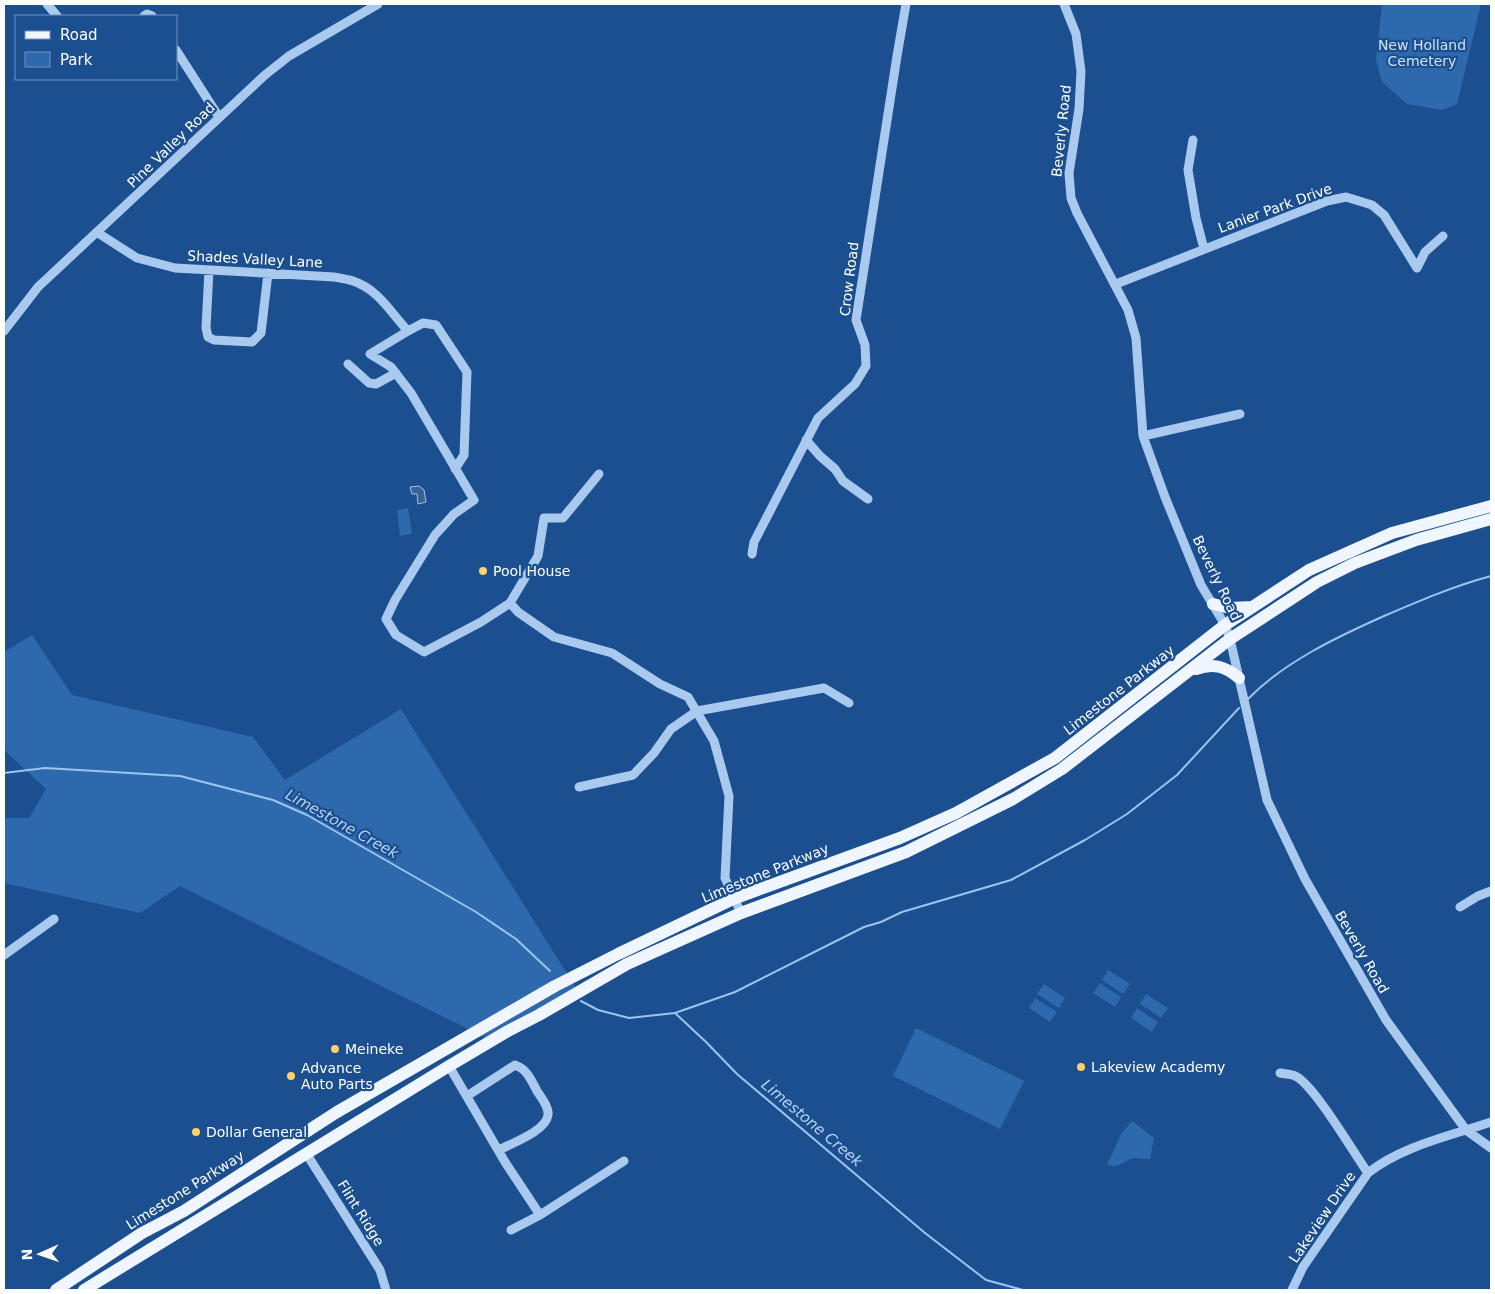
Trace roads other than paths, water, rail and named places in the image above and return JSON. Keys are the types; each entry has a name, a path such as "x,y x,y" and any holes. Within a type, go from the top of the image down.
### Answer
{"main road":[{"name":"Limestone Parkway","path":"56,1290 142,1233 184,1210 337,1112 555,986 733,899 900,838 956,813 1006,787 1055,758 1226,625 1309,570 1392,533 1491,506"},
{"name":"Limestone Parkway","path":"84,1290 449,1066 627,964 741,913 906,852 1013,799 1062,769 1230,639 1317,582 1355,563 1416,540 1491,520"},
{"path":"1213,604 1230,608 1254,606"},
{"path":"1187,673 1212,665 1231,671 1239,678"},
{"path":"440,1051 449,1066"},
{"path":"142,1233 151,1248"}],"street":[{"path":"47,4 56,15"},
{"name":"Pine Valley Road","path":"4,331 38,287 265,75 289,56 378,4"},
{"name":"Crow Road","path":"752,554 754,542 818,418 855,384 866,366 865,344 856,320 906,4"},
{"name":"Beverly Road","path":"1064,4 1076,34 1081,71 1079,109 1069,173 1071,198 1128,310 1136,338 1143,436 1165,497 1201,585 1226,625 1267,800 1305,879 1386,1020 1466,1130 1491,1148"},
{"path":"178,53 219,118"},
{"path":"1193,140 1188,170 1196,218 1204,249"},
{"name":"Lanier Park Drive","path":"1116,284 1327,201 1346,197 1372,205 1384,215 1417,268 1425,252 1443,236"},
{"name":"Shades Valley Lane","path":"98,233 137,258 175,268 334,277 354,281 384,301 408,330"},
{"path":"209,270 206,328 208,337 214,340 252,342 261,333 268,273"},
{"path":"455,469 464,455 467,372 436,325 423,323 408,330 370,354 391,367 412,394 455,469 474,500 454,514 436,535 395,600 386,619 396,635 424,652 481,622 510,603 538,556 544,518 563,518 599,474"},
{"path":"348,364 369,383 376,384 396,373"},
{"path":"1143,436 1240,414"},
{"path":"806,440 835,469 843,481 868,499"},
{"path":"510,603 518,612 554,637 612,653 660,684 688,697 714,740 729,796 725,878 741,913"},
{"path":"579,787 633,775 654,753 671,729 697,711 824,688 848,703"},
{"path":"1460,907 1478,896 1491,891"},
{"path":"4,954 54,919"},
{"path":"449,1066 540,1215"},
{"path":"467,1096 514,1066 525,1070 548,1114 545,1122 538,1130 499,1150"},
{"path":"1280,1073 1296,1076 1306,1083 1368,1173"},
{"name":"Lakeview Drive","path":"1292,1290 1303,1266 1368,1173 1382,1162 1425,1144 1491,1122"},
{"name":"Flint Ridge","path":"306,1153 380,1270 386,1290"},
{"path":"511,1230 540,1215 624,1161"}],"waterway":[{"path":"1248,699 1278,673 1330,642 1423,599 1491,576"},
{"path":"581,1001 598,1010 629,1018 675,1013 735,992 864,927 881,922 902,912 1011,880 1085,840 1127,814 1177,775 1239,708"},
{"name":"Limestone Creek","path":"4,773 45,768 180,776 273,800 307,815 476,912 516,939 550,971"},
{"name":"Limestone Creek","path":"675,1013 737,1074 925,1233 986,1280 1023,1290"}],"place":[{"name":"Pool House","path":"483,571"},
{"name":"Meineke","path":"335,1049"},
{"name":"Lakeview Academy","path":"1081,1067"},
{"name":"Advance Auto Parts","path":"291,1076"},
{"name":"Dollar General","path":"196,1132"}],"park label":[{"name":"New Holland Cemetery","path":"1422,54"}]}
